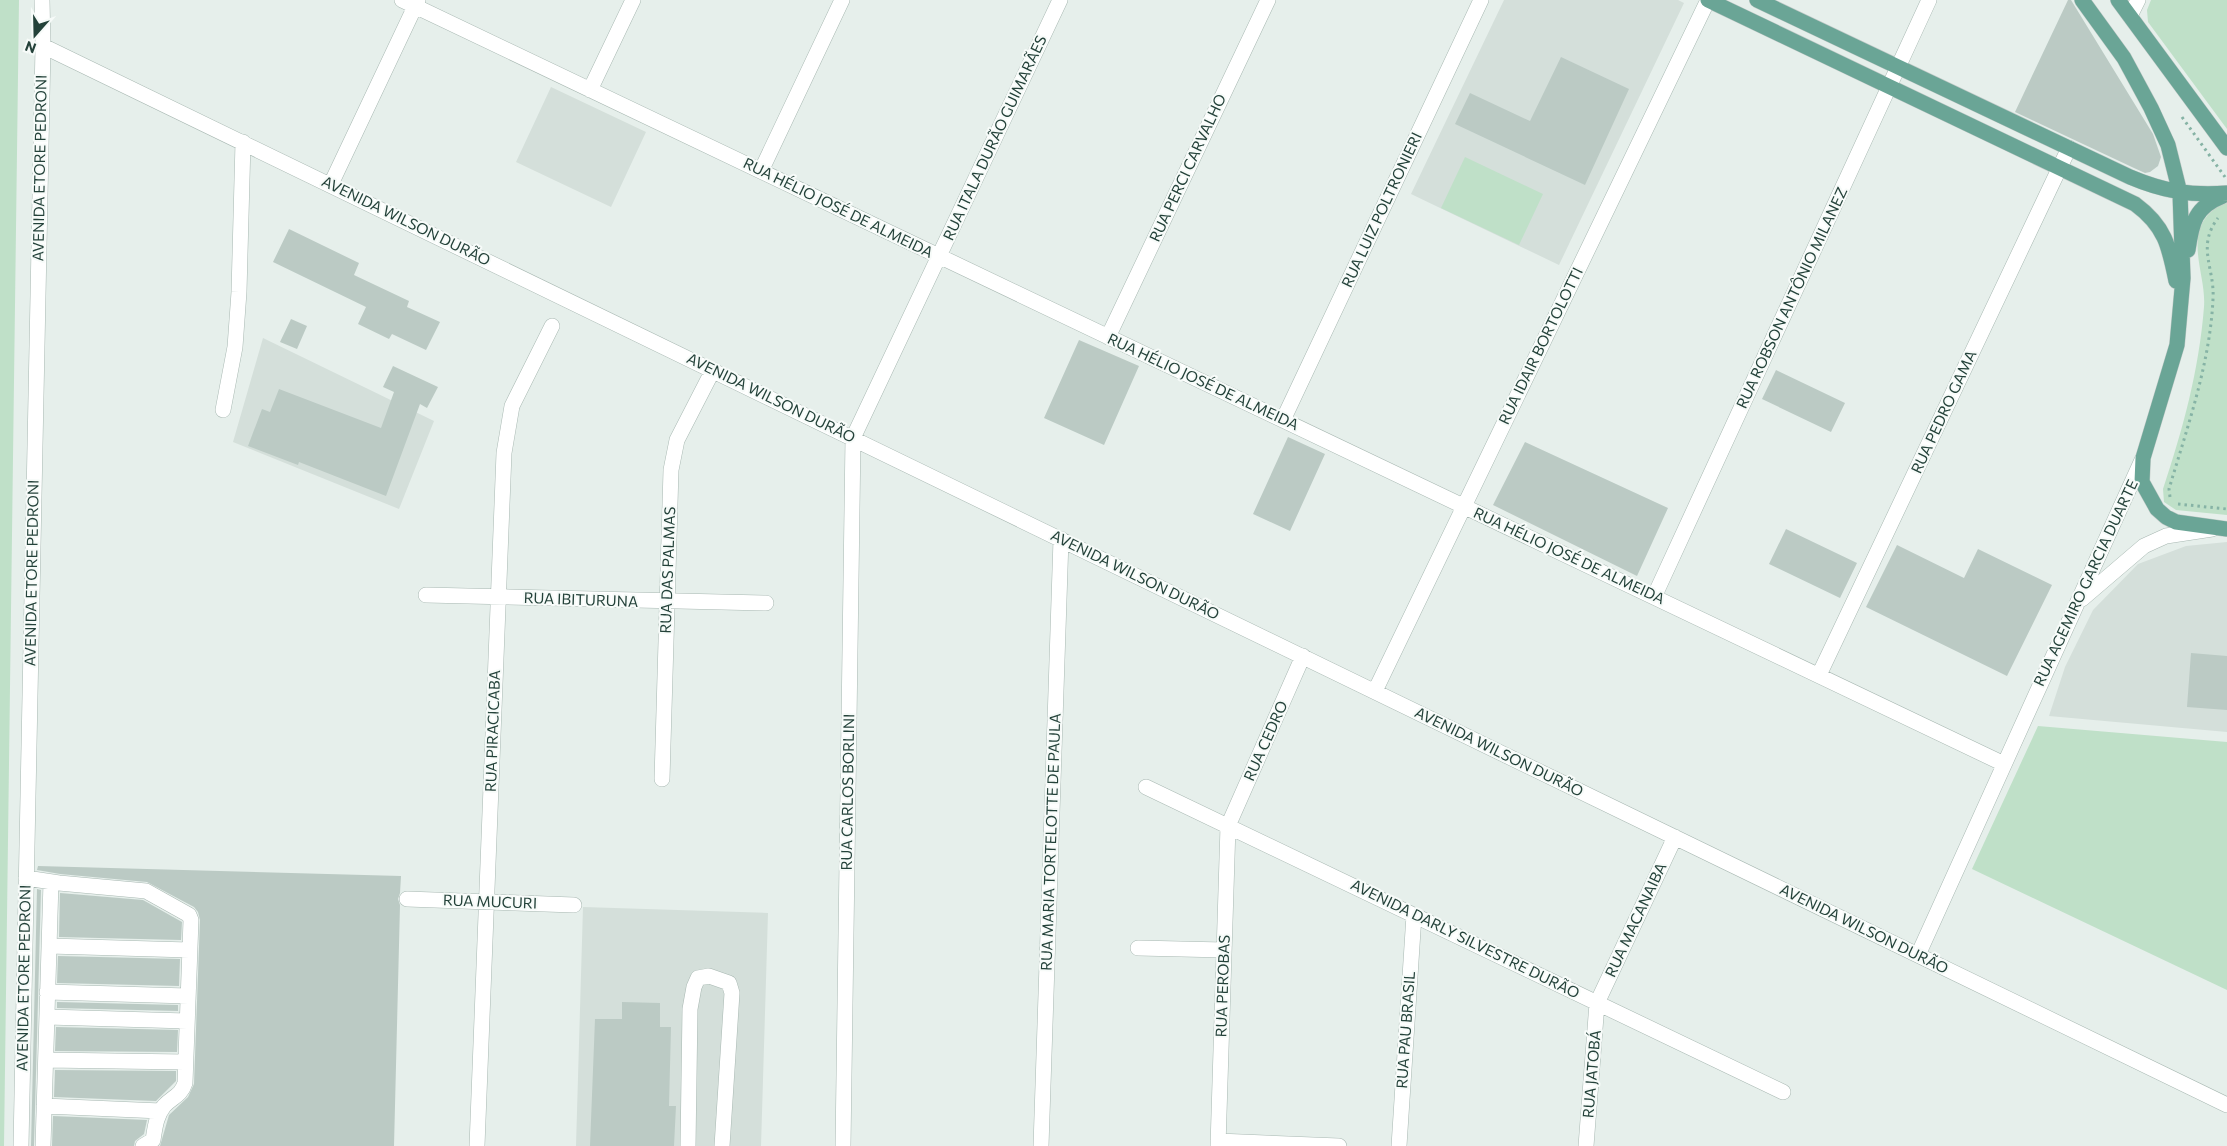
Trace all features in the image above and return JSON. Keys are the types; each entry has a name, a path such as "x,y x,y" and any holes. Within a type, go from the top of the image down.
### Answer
{"main road":[{"path":"1708,0 2135,204 2152,217 2163,233 2181,301"},
{"path":"1757,0 2148,184 2180,193 2202,195 2227,194"},
{"name":"RUA AGEMIRO GARCIA DUARTE","path":"2082,0 2124,58 2151,108 2168,145 2180,193 2183,278 2177,345 2143,458"},
{"path":"2118,0 2227,148"},
{"path":"2183,278 2190,235 2200,208 2227,194"},
{"path":"2143,458 2142,482 2157,509 2176,522 2222,528"}],"street":[{"name":"AVENIDA ETORE PEDRONI","path":"21,1146 43,46 42,0"},
{"path":"590,90 633,0"},
{"path":"761,171 842,0"},
{"name":"RUA ITALA DURÃO GUIMARÃES","path":"854,438 1060,0"},
{"name":"RUA PERCI CARVALHO","path":"1108,337 1268,0"},
{"name":"RUA LUIZ POLTRONIERI","path":"1282,420 1481,0"},
{"name":"RUA IDAIR BORTOLOTTI","path":"1375,691 1708,0"},
{"name":"RUA ROBSON ANTÔNIO MILANEZ","path":"1654,597 1929,0"},
{"path":"2130,16 2138,0"},
{"path":"331,184 412,2"},
{"name":"RUA HÉLIO JOSÉ DE ALMEIDA","path":"412,2 590,90 2004,764"},
{"name":"AVENIDA WILSON DURÃO","path":"43,46 2227,1105"},
{"path":"223,410 235,347 239,292 243,142"},
{"name":"RUA PEDRO GAMA","path":"1819,676 2069,148"},
{"name":"RUA PIRACICABA","path":"477,1146 504,453 512,406 552,326"},
{"name":"RUA DAS PALMAS","path":"662,779 671,470 677,440 712,370"},
{"name":"RUA CARLOS BORLINI","path":"843,1146 854,438"},
{"name":"RUA AGEMIRO GARCIA DUARTE","path":"1918,955 2143,458"},
{"path":"2076,606 2144,546 2166,536 2222,528"},
{"name":"RUA MARIA TORTELOTTE DE PAULA","path":"1041,1146 1061,539"},
{"name":"RUA IBITURUNA","path":"426,596 766,603"},
{"name":"RUA CEDRO","path":"1228,826 1303,656"},
{"name":"AVENIDA DARLY SILVESTRE DURÃO","path":"1146,788 1598,1002 1783,1092"},
{"name":"RUA PEROBAS","path":"1218,1143 1228,826"},
{"name":"RUA MACANAIBA","path":"1598,1002 1675,837"},
{"path":"26,878 146,891 189,915 191,920 186,1062 182,1092 164,1106 157,1117 150,1144"},
{"path":"43,1146 51,882"},
{"name":"RUA MUCURI","path":"407,899 574,905"},
{"name":"RUA PAU BRASIL","path":"1398,1146 1414,915"},
{"path":"49,946 189,950"},
{"path":"1138,948 1224,950"},
{"path":"688,1146 690,1009 694,987 698,978 709,976 729,983 732,993 722,1146"},
{"path":"48,992 188,996"},
{"name":"RUA JATOBÁ","path":"1586,1146 1598,1002"},
{"path":"47,1017 187,1021"},
{"path":"46,1060 186,1062"},
{"path":"44,1106 161,1111"},
{"path":"1218,1143 1339,1146"}],"path":[{"path":"2222,215 2217,218 2208,236 2207,255 2214,297 2208,341 2193,409 2168,489 2170,499 2178,504 2227,509"}],"shaded area":[{"path":"1504,0 1678,0 1684,3 1559,265 1411,194"},
{"path":"551,87 646,132 611,207 516,162"},
{"path":"263,338 434,421 399,509 233,442"},
{"path":"2227,542 2227,732 2049,716 2065,667 2093,610 2138,564 2186,546"},
{"path":"583,907 768,913 761,1146 576,1146"}],"green space":[{"path":"0,0 19,0 4,1146 0,1146"},
{"path":"2151,0 2227,0 2227,129 2148,22 2147,10"},
{"path":"1465,157 1543,194 1519,245 1441,208"},
{"path":"2227,203 2227,515 2176,510 2164,502 2163,489 2189,399 2202,330 2204,297 2198,257 2200,228 2210,212"},
{"path":"2038,726 2227,742 2227,990 1972,869"}],"building":[{"path":"2068,0 2071,0 2153,134 2161,157 2158,166 2150,172 2145,173 2015,112"},
{"path":"1561,57 1629,89 1585,185 1455,124 1470,93 1530,121"},
{"path":"289,229 359,263 354,275 409,301 407,307 440,322 426,350 392,334 389,339 358,324 366,307 273,262"},
{"path":"291,319 307,326 297,349 280,342"},
{"path":"1079,340 1139,366 1104,445 1044,418"},
{"path":"393,366 438,387 427,408 420,404 386,496 299,462 298,465 248,446 262,409 270,412 279,389 381,428 394,392 383,387"},
{"path":"1776,370 1845,403 1831,432 1762,399"},
{"path":"1288,437 1325,454 1290,531 1253,514"},
{"path":"1525,442 1668,508 1637,576 1493,505"},
{"path":"1786,529 1857,563 1840,598 1769,564"},
{"path":"1897,545 1964,578 1978,549 2052,585 2007,676 1866,607"},
{"path":"2191,653 2227,656 2227,710 2187,707"},
{"path":"38,866 401,876 398,899 400,905 394,1146 160,1146 169,1115 188,1097 194,1084 200,920 198,912 194,907 147,882 60,874 37,870"},
{"path":"37,889 41,890 34,1146 31,1146"},
{"path":"60,893 143,900 182,922 181,940 59,937"},
{"path":"58,956 180,959 179,986 57,983"},
{"path":"57,1002 178,1005 178,1011 57,1008"},
{"path":"622,1002 660,1003 660,1027 671,1027 669,1106 676,1106 674,1146 590,1146 595,1019 622,1019"},
{"path":"56,1027 178,1030 177,1052 55,1051"},
{"path":"55,1070 176,1071 176,1081 156,1101 54,1097"},
{"path":"53,1116 147,1120 144,1134 135,1141 134,1146 52,1146"}]}
